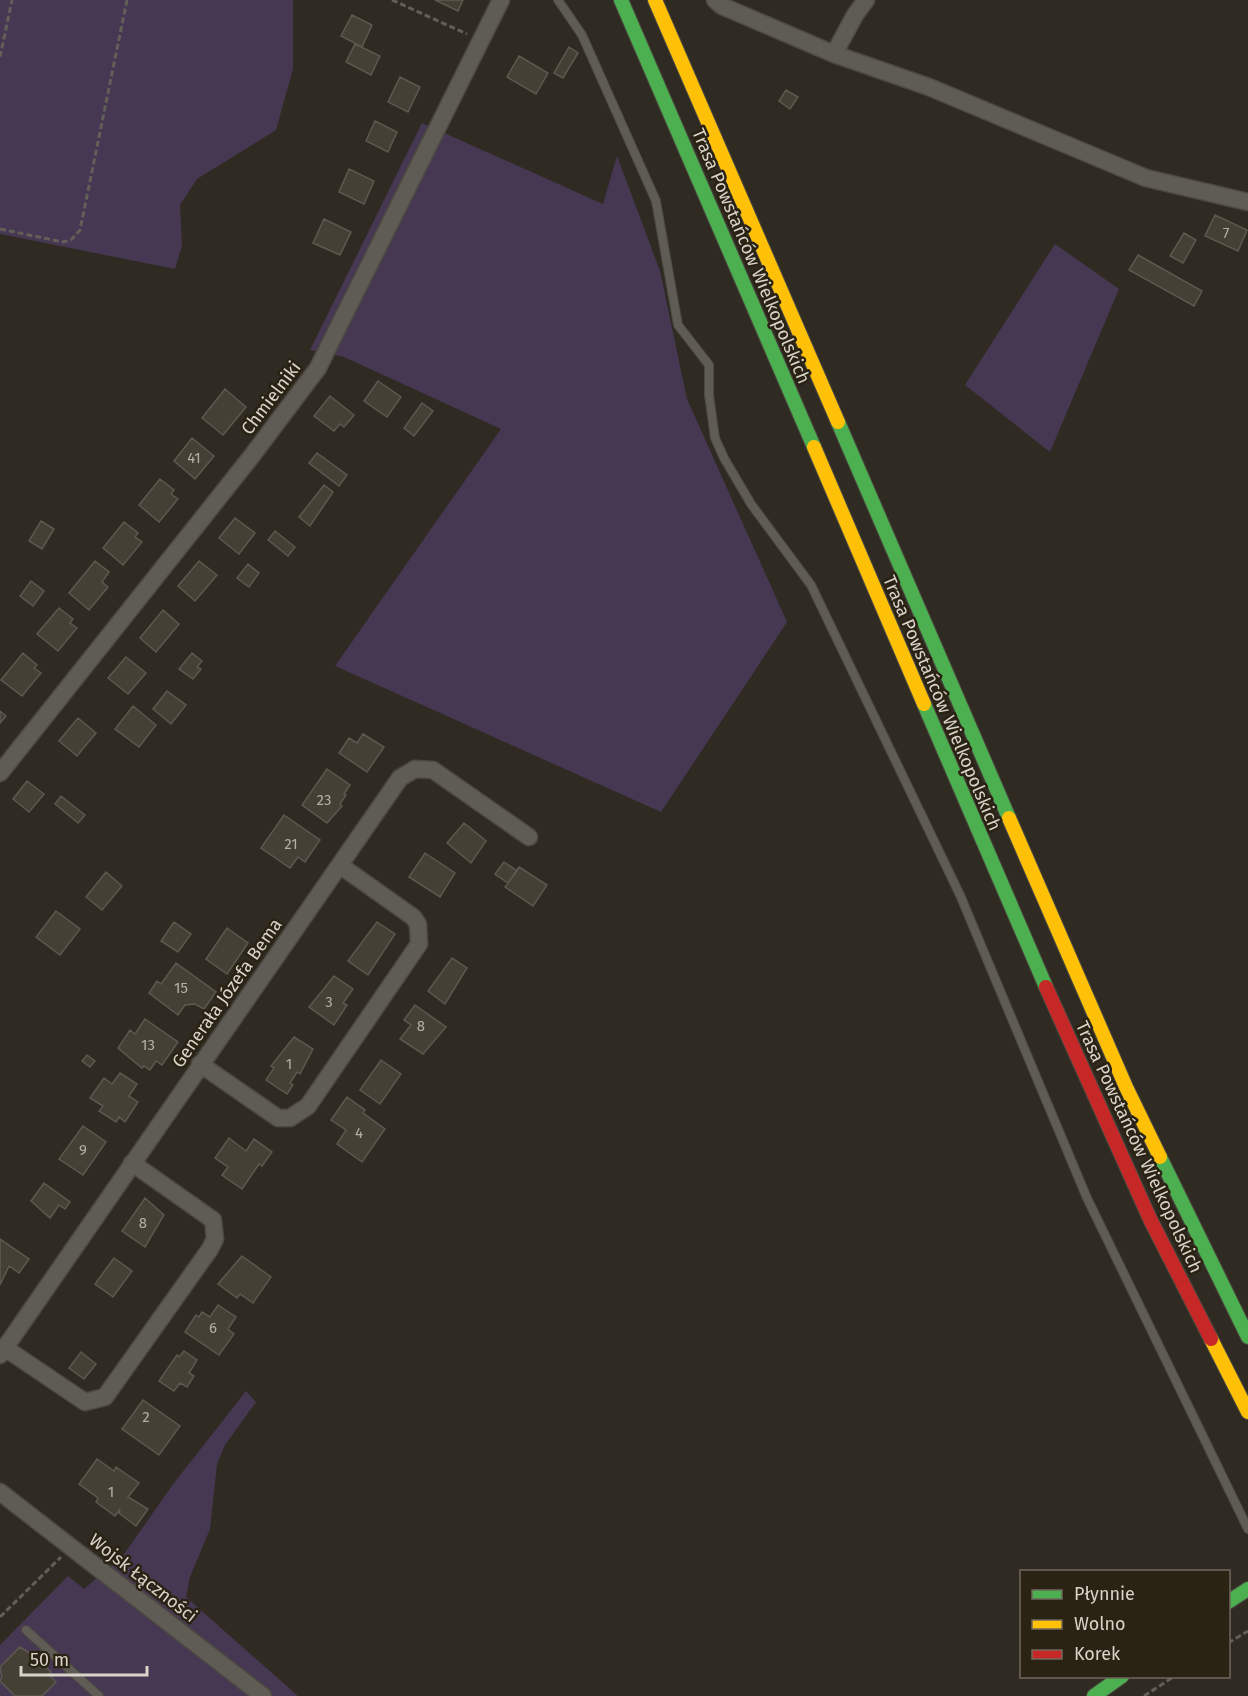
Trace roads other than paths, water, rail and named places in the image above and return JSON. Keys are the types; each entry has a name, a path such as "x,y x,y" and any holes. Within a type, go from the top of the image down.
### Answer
{"main road":[{"name":"Trasa Powstańców Wielkopolskich","path":"621,0 1086,1080 1150,1219 1248,1412"},
{"name":"Trasa Powstańców Wielkopolskich","path":"656,0 1126,1087 1248,1337"},
{"path":"1230,1601 1248,1589"},
{"path":"1094,1696 1121,1678"}],"street":[{"name":"Chmielniki","path":"0,773 257,449 318,368 471,37 501,0"},
{"path":"716,0 722,6 834,54 929,87 1146,178 1176,187 1248,202"},
{"path":"834,54 855,15 866,0"},
{"name":"Generała Józefa Bema","path":"3,1352 200,1064 341,866 400,778 416,769 433,770 529,837"},
{"path":"200,1064 278,1118 290,1118 308,1106 419,944 418,924 413,917 341,866"},
{"path":"3,1352 86,1402 105,1397 210,1249 215,1239 213,1220 132,1163"},
{"name":"Wojsk Łączności","path":"0,1492 263,1696"}],"lane":[{"path":"558,0 582,35 656,201 678,325 709,364 709,395 715,438 724,458 751,504 811,585 960,895 1087,1198 1248,1529"},
{"path":"26,1630 99,1696"}]}
